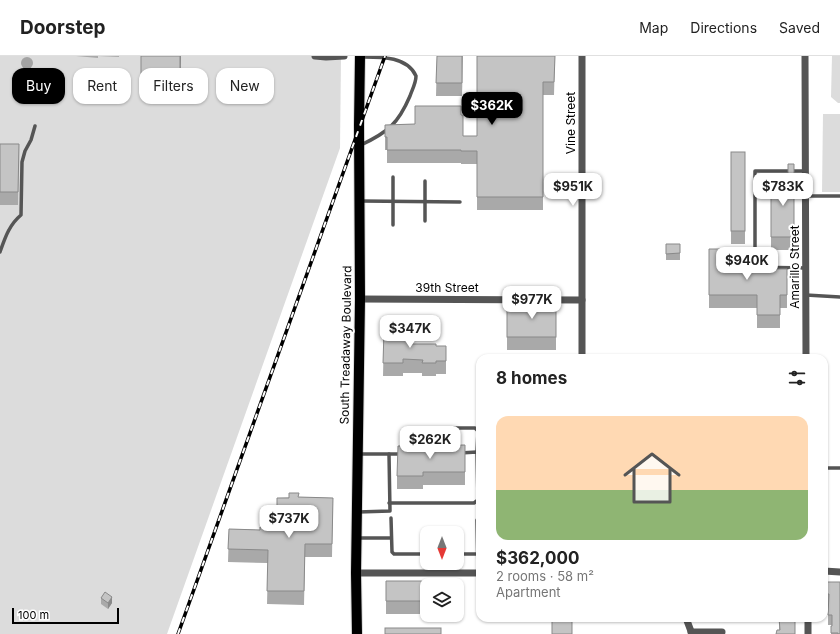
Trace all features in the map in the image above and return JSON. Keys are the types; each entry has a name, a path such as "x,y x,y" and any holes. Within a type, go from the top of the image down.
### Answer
{"main road":[{"name":"South Treadaway Boulevard","path":"357,634 356,573 360,299 360,57"}],"street":[{"path":"315,56 344,56"},
{"name":"Vine Street","path":"582,56 582,354"},
{"name":"Amarillo Street","path":"805,56 806,354"},
{"name":"39th Street","path":"360,299 582,300"},
{"path":"828,572 840,572"},
{"path":"356,573 476,573"},
{"path":"688,622 692,633 722,632"},
{"path":"808,622 808,634"}],"lane":[{"path":"360,57 384,57 398,59 413,70 416,79 404,108 398,118 381,135 360,146"},
{"path":"0,252 9,228 21,215 22,162 35,126"},
{"path":"805,171 755,171 755,267 806,268"},
{"path":"393,177 393,225"},
{"path":"425,181 425,221"},
{"path":"806,196 840,196"},
{"path":"360,201 460,202"},
{"path":"806,295 840,297"},
{"path":"411,454 410,430 414,428 476,429"},
{"path":"455,453 476,452"},
{"path":"358,454 404,454"},
{"path":"357,512 390,511 389,454"},
{"path":"828,468 840,468"},
{"path":"389,504 476,501"},
{"path":"391,518 392,552 394,554 420,554"},
{"path":"357,538 391,538"},
{"path":"464,554 476,554"}],"shaded area":[{"path":"0,56 341,56 340,148 167,634 0,634"},
{"path":"832,56 840,56 840,103 831,97"},
{"path":"29,57 32,58 32,68 22,68 22,58"},
{"path":"823,114 840,114 840,192 822,192"}],"building":[{"path":"141,56 180,56 180,68 141,68"},
{"path":"437,56 462,56 462,83 436,83"},
{"path":"477,56 555,56 554,82 543,82 543,197 477,197 477,151 387,150 385,125 415,124 415,106 461,106 461,115 463,115 463,136 477,136"},
{"path":"0,144 19,144 18,192 0,192"},
{"path":"731,152 745,152 745,231 731,231"},
{"path":"788,164 794,164 794,237 771,237 771,184 788,184"},
{"path":"666,244 680,244 680,253 666,254"},
{"path":"709,249 736,249 736,269 787,269 787,295 780,295 780,315 757,315 757,295 709,295"},
{"path":"507,304 556,304 556,337 507,337"},
{"path":"384,331 410,331 410,344 436,344 436,346 446,346 446,361 422,363 423,360 403,359 403,363 383,363"},
{"path":"465,445 465,472 423,472 423,476 397,476 398,446"},
{"path":"289,493 299,493 298,497 333,498 332,544 305,544 304,591 267,591 268,550 228,549 229,529 260,530 260,527 282,526 282,513 277,513 277,498 289,498"},
{"path":"386,581 420,581 420,601 386,601"},
{"path":"828,582 840,582 840,634 831,633 832,615 828,615"},
{"path":"105,592 112,597 108,603 101,598"},
{"path":"552,622 572,622 572,634 552,634"},
{"path":"779,622 795,622 795,634 776,634 777,630 780,630"},
{"path":"385,628 441,628 441,634 385,634"}],"railway":[{"path":"178,634 385,56"}]}
